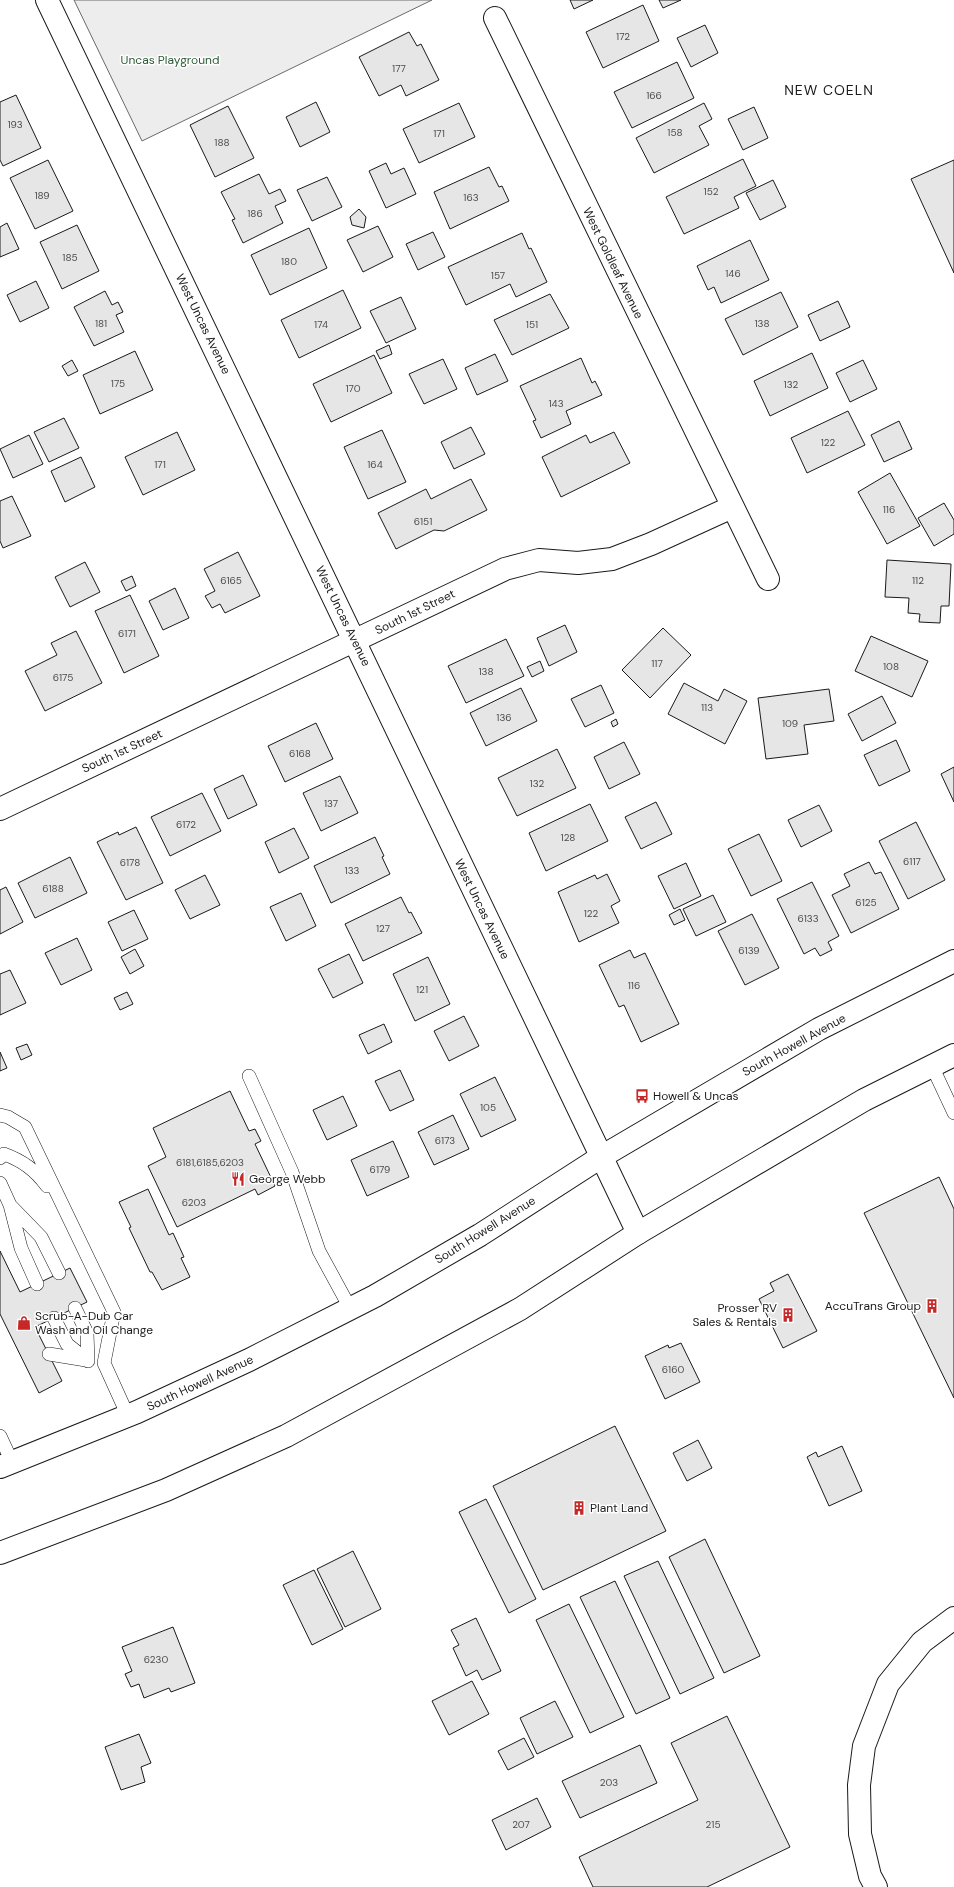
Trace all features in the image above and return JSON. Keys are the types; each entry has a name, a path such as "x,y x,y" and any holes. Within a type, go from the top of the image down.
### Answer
{"street":[{"name":"West Uncas Avenue","path":"47,0 638,1233"},
{"name":"West Goldleaf Avenue","path":"495,18 768,580"},
{"name":"South 1st Street","path":"2,801 355,641 505,569 539,560 578,563 612,559 651,544 732,507"},
{"name":"South Howell Avenue","path":"6,1465 128,1416 249,1360 375,1296 480,1235 601,1157 819,1030 954,961"},
{"path":"0,1553 166,1490 286,1436 520,1310 638,1233 864,1100 954,1055"},
{"path":"876,1887 870,1876 860,1834 859,1784 864,1746 888,1684 922,1642 954,1618"}],"lane":[{"path":"932,1066 954,1113"},
{"path":"249,1076 292,1172 319,1251 350,1308"},
{"path":"0,1115 8,1117 25,1127 114,1312 104,1363 128,1416"},
{"path":"0,1158 4,1154 21,1160 38,1174 63,1207"},
{"path":"0,1183 10,1205 21,1248 37,1284"},
{"path":"10,1205 41,1237 59,1273"},
{"path":"75,1308 87,1333 88,1361"},
{"path":"54,1318 67,1344 88,1361"},
{"path":"49,1354 104,1363"},
{"path":"0,1436 6,1465"}],"shaded area":[{"name":"Uncas Playground","path":"74,0 432,0 142,141"}],"building":[{"path":"570,0 593,0 574,9"},
{"path":"659,0 681,0 663,8"},
{"path":"643,5 659,41 603,68 586,32"},
{"path":"705,25 718,53 691,67 677,38"},
{"path":"409,32 417,46 421,44 439,80 406,96 401,85 379,96 359,57"},
{"path":"677,62 694,98 632,128 614,92"},
{"path":"16,95 41,148 3,166 0,160 0,102"},
{"path":"316,102 330,132 300,147 286,117"},
{"path":"459,103 475,137 419,163 403,129"},
{"path":"704,103 712,119 699,126 709,145 654,173 636,138"},
{"path":"228,106 254,158 215,177 190,125"},
{"path":"754,107 768,138 743,150 728,119"},
{"path":"743,159 756,186 734,197 739,208 684,234 666,197"},
{"path":"48,160 73,211 35,229 10,178"},
{"path":"954,160 954,273 911,179"},
{"path":"386,163 391,174 404,168 416,194 386,208 369,171"},
{"path":"489,167 499,187 502,186 509,201 450,229 434,192"},
{"path":"259,174 269,194 280,189 286,201 275,206 283,223 243,243 232,220 235,219 221,192"},
{"path":"327,177 342,207 312,221 297,190"},
{"path":"773,180 786,207 760,220 746,193"},
{"path":"359,209 366,217 364,228 352,225 350,217"},
{"path":"7,223 19,249 0,257 0,227"},
{"path":"77,225 99,271 62,289 40,242"},
{"path":"378,226 393,257 363,272 347,240"},
{"path":"309,228 327,268 270,295 251,255"},
{"path":"433,232 445,257 418,270 406,244"},
{"path":"522,233 547,282 516,297 510,284 466,305 448,267"},
{"path":"750,240 769,280 721,303 714,287 708,290 697,266"},
{"path":"36,281 49,308 20,322 7,295"},
{"path":"343,290 361,328 299,358 281,320"},
{"path":"105,291 112,305 118,302 123,312 116,315 124,332 94,346 74,307"},
{"path":"781,292 798,327 743,355 725,319"},
{"path":"550,294 569,328 512,355 494,320"},
{"path":"401,297 416,329 386,343 370,311"},
{"path":"838,301 850,327 820,341 808,315"},
{"path":"389,345 392,354 380,359 376,351"},
{"path":"135,351 153,390 100,414 83,375"},
{"path":"812,353 828,388 770,416 754,381"},
{"path":"495,354 508,381 477,395 465,368"},
{"path":"374,355 392,393 331,422 313,384"},
{"path":"581,358 592,383 595,381 602,395 566,411 571,424 541,438 533,421 536,420 520,386"},
{"path":"443,359 457,389 424,404 409,374"},
{"path":"72,360 78,371 68,376 62,366"},
{"path":"863,360 877,389 850,402 836,373"},
{"path":"848,411 865,445 807,473 791,438"},
{"path":"64,418 79,448 49,462 34,432"},
{"path":"899,421 912,449 884,462 871,435"},
{"path":"471,427 485,454 454,469 441,442"},
{"path":"382,430 406,482 368,499 344,447"},
{"path":"177,432 195,470 143,495 125,457"},
{"path":"614,432 630,463 561,497 542,457 586,435 590,443"},
{"path":"29,435 43,464 13,478 0,449"},
{"path":"81,457 95,487 65,502 51,471"},
{"path":"890,473 920,526 887,544 858,492"},
{"path":"471,479 487,510 444,531 434,530 396,549 378,513 426,489 431,499"},
{"path":"12,496 31,536 3,548 0,541 0,501"},
{"path":"944,503 954,520 954,534 934,546 918,518"},
{"path":"238,552 260,596 225,613 220,604 212,608 205,596 215,591 204,569"},
{"path":"887,560 951,564 949,606 941,606 940,623 919,622 920,614 908,613 909,598 885,597"},
{"path":"85,562 100,592 70,607 55,577"},
{"path":"132,576 136,586 126,591 121,581"},
{"path":"175,588 189,618 163,630 149,601"},
{"path":"130,595 159,656 124,673 95,611"},
{"path":"565,625 577,652 549,666 537,638"},
{"path":"663,628 691,655 650,698 622,670"},
{"path":"76,631 102,683 45,711 25,671 57,655 51,643"},
{"path":"871,636 928,661 912,697 855,671"},
{"path":"506,639 524,676 466,703 448,666"},
{"path":"540,661 544,671 532,677 527,667"},
{"path":"684,683 718,701 724,689 747,701 725,744 668,714"},
{"path":"601,685 614,713 585,727 571,699"},
{"path":"521,688 537,721 486,746 470,713"},
{"path":"829,689 834,721 804,725 808,754 766,759 758,698"},
{"path":"882,696 896,723 862,741 848,714"},
{"path":"616,719 618,724 613,727 611,722"},
{"path":"316,723 333,759 285,782 268,746"},
{"path":"896,740 910,771 879,786 864,755"},
{"path":"624,742 640,774 609,789 594,757"},
{"path":"557,749 576,788 517,816 498,778"},
{"path":"954,767 954,802 941,774"},
{"path":"243,775 257,805 228,819 214,789"},
{"path":"340,776 358,813 321,831 303,793"},
{"path":"202,793 221,831 170,856 151,817"},
{"path":"656,802 672,834 641,849 625,817"},
{"path":"590,804 608,841 546,871 529,833"},
{"path":"819,805 832,831 801,847 788,820"},
{"path":"916,822 945,880 908,899 879,841"},
{"path":"136,827 163,883 126,900 97,842 118,832 119,835"},
{"path":"294,828 309,858 279,873 265,842"},
{"path":"759,834 782,881 751,896 728,849"},
{"path":"375,837 384,856 382,857 390,874 331,903 314,866"},
{"path":"70,857 87,893 35,918 18,883"},
{"path":"869,862 875,874 881,872 899,909 851,933 832,895 850,886 844,874"},
{"path":"686,863 701,896 674,909 658,876"},
{"path":"607,874 620,901 611,906 619,923 579,942 558,892 595,875 597,879"},
{"path":"205,875 220,905 190,919 175,890"},
{"path":"812,882 839,936 828,942 832,950 820,956 815,948 804,954 777,899"},
{"path":"6,887 23,922 0,934 0,890"},
{"path":"301,893 316,926 286,941 270,907"},
{"path":"713,895 726,922 696,936 683,909"},
{"path":"401,897 422,933 363,961 345,924"},
{"path":"680,909 685,920 674,925 669,915"},
{"path":"134,910 148,939 122,951 108,922"},
{"path":"752,914 779,968 745,985 718,931"},
{"path":"77,938 92,970 61,985 45,953"},
{"path":"135,949 144,966 130,974 121,957"},
{"path":"630,950 634,958 645,953 679,1024 641,1042 624,1005 619,1007 599,965"},
{"path":"349,954 363,983 333,998 318,969"},
{"path":"428,957 450,1004 415,1021 393,974"},
{"path":"10,970 26,1003 0,1015 0,974"},
{"path":"127,992 133,1004 120,1010 114,998"},
{"path":"464,1016 479,1046 449,1061 434,1031"},
{"path":"384,1024 392,1042 368,1054 359,1035"},
{"path":"27,1044 32,1055 21,1060 16,1048"},
{"path":"0,1052 7,1068 0,1071"},
{"path":"400,1070 414,1100 390,1111 375,1081"},
{"path":"495,1077 516,1120 481,1137 460,1094"},
{"path":"230,1091 249,1131 255,1129 261,1141 255,1144 275,1186 258,1195 255,1189 177,1227 148,1166 166,1157 153,1128"},
{"path":"343,1096 357,1126 327,1140 313,1110"},
{"path":"453,1115 469,1149 434,1165 418,1132"},
{"path":"393,1141 409,1177 367,1196 351,1160"},
{"name":"AccuTrans Group","path":"939,1177 954,1209 954,1398 864,1213"},
{"path":"148,1189 169,1235 173,1233 184,1257 181,1258 190,1277 162,1290 152,1272 150,1272 129,1228 131,1227 119,1202"},
{"name":"Scrub-A-Dub Car Wash and Oil Change","path":"0,1251 20,1292 70,1268 87,1302 35,1327 62,1381 39,1393 0,1314"},
{"name":"Prosser RV Sales & Rentals","path":"788,1274 817,1331 783,1348 759,1299 774,1291 770,1283"},
{"path":"681,1343 700,1382 665,1399 645,1356 668,1345 669,1348"},
{"name":"Plant Land","path":"615,1426 666,1531 543,1590 493,1486"},
{"path":"698,1440 712,1468 687,1481 673,1453"},
{"path":"842,1446 862,1491 829,1506 807,1457 816,1452 818,1457"},
{"path":"486,1499 536,1599 509,1613 459,1512"},
{"path":"705,1539 760,1656 724,1673 669,1557"},
{"path":"353,1551 381,1609 345,1627 317,1569"},
{"path":"658,1561 714,1678 680,1694 624,1576"},
{"path":"314,1570 343,1629 312,1645 283,1585"},
{"path":"615,1581 670,1698 636,1714 580,1597"},
{"path":"569,1604 624,1717 590,1733 536,1620"},
{"path":"476,1618 501,1671 482,1680 477,1670 466,1676 453,1648 459,1645 451,1630"},
{"path":"173,1627 195,1683 171,1692 169,1688 144,1698 139,1684 131,1687 125,1674 132,1671 122,1647"},
{"path":"472,1681 489,1714 449,1735 432,1701"},
{"path":"555,1701 573,1737 537,1754 520,1718"},
{"path":"727,1716 790,1847 707,1887 593,1887 579,1857 698,1800 671,1743"},
{"path":"139,1734 151,1763 141,1767 145,1782 121,1790 105,1747"},
{"path":"524,1738 534,1757 508,1770 498,1751"},
{"path":"640,1745 657,1783 580,1818 562,1781"},
{"path":"537,1798 551,1827 506,1850 492,1820"}],"place":[{"name":"Howell & Uncas","path":"642,1096"},
{"name":"George Webb","path":"238,1179"},
{"name":"AccuTrans Group","path":"932,1306"},
{"name":"Prosser RV Sales & Rentals","path":"788,1315"},
{"name":"Scrub-A-Dub Car Wash and Oil Change","path":"24,1323"},
{"name":"Plant Land","path":"579,1508"}],"district":[{"name":"NEW COELN","path":"829,90"}]}
